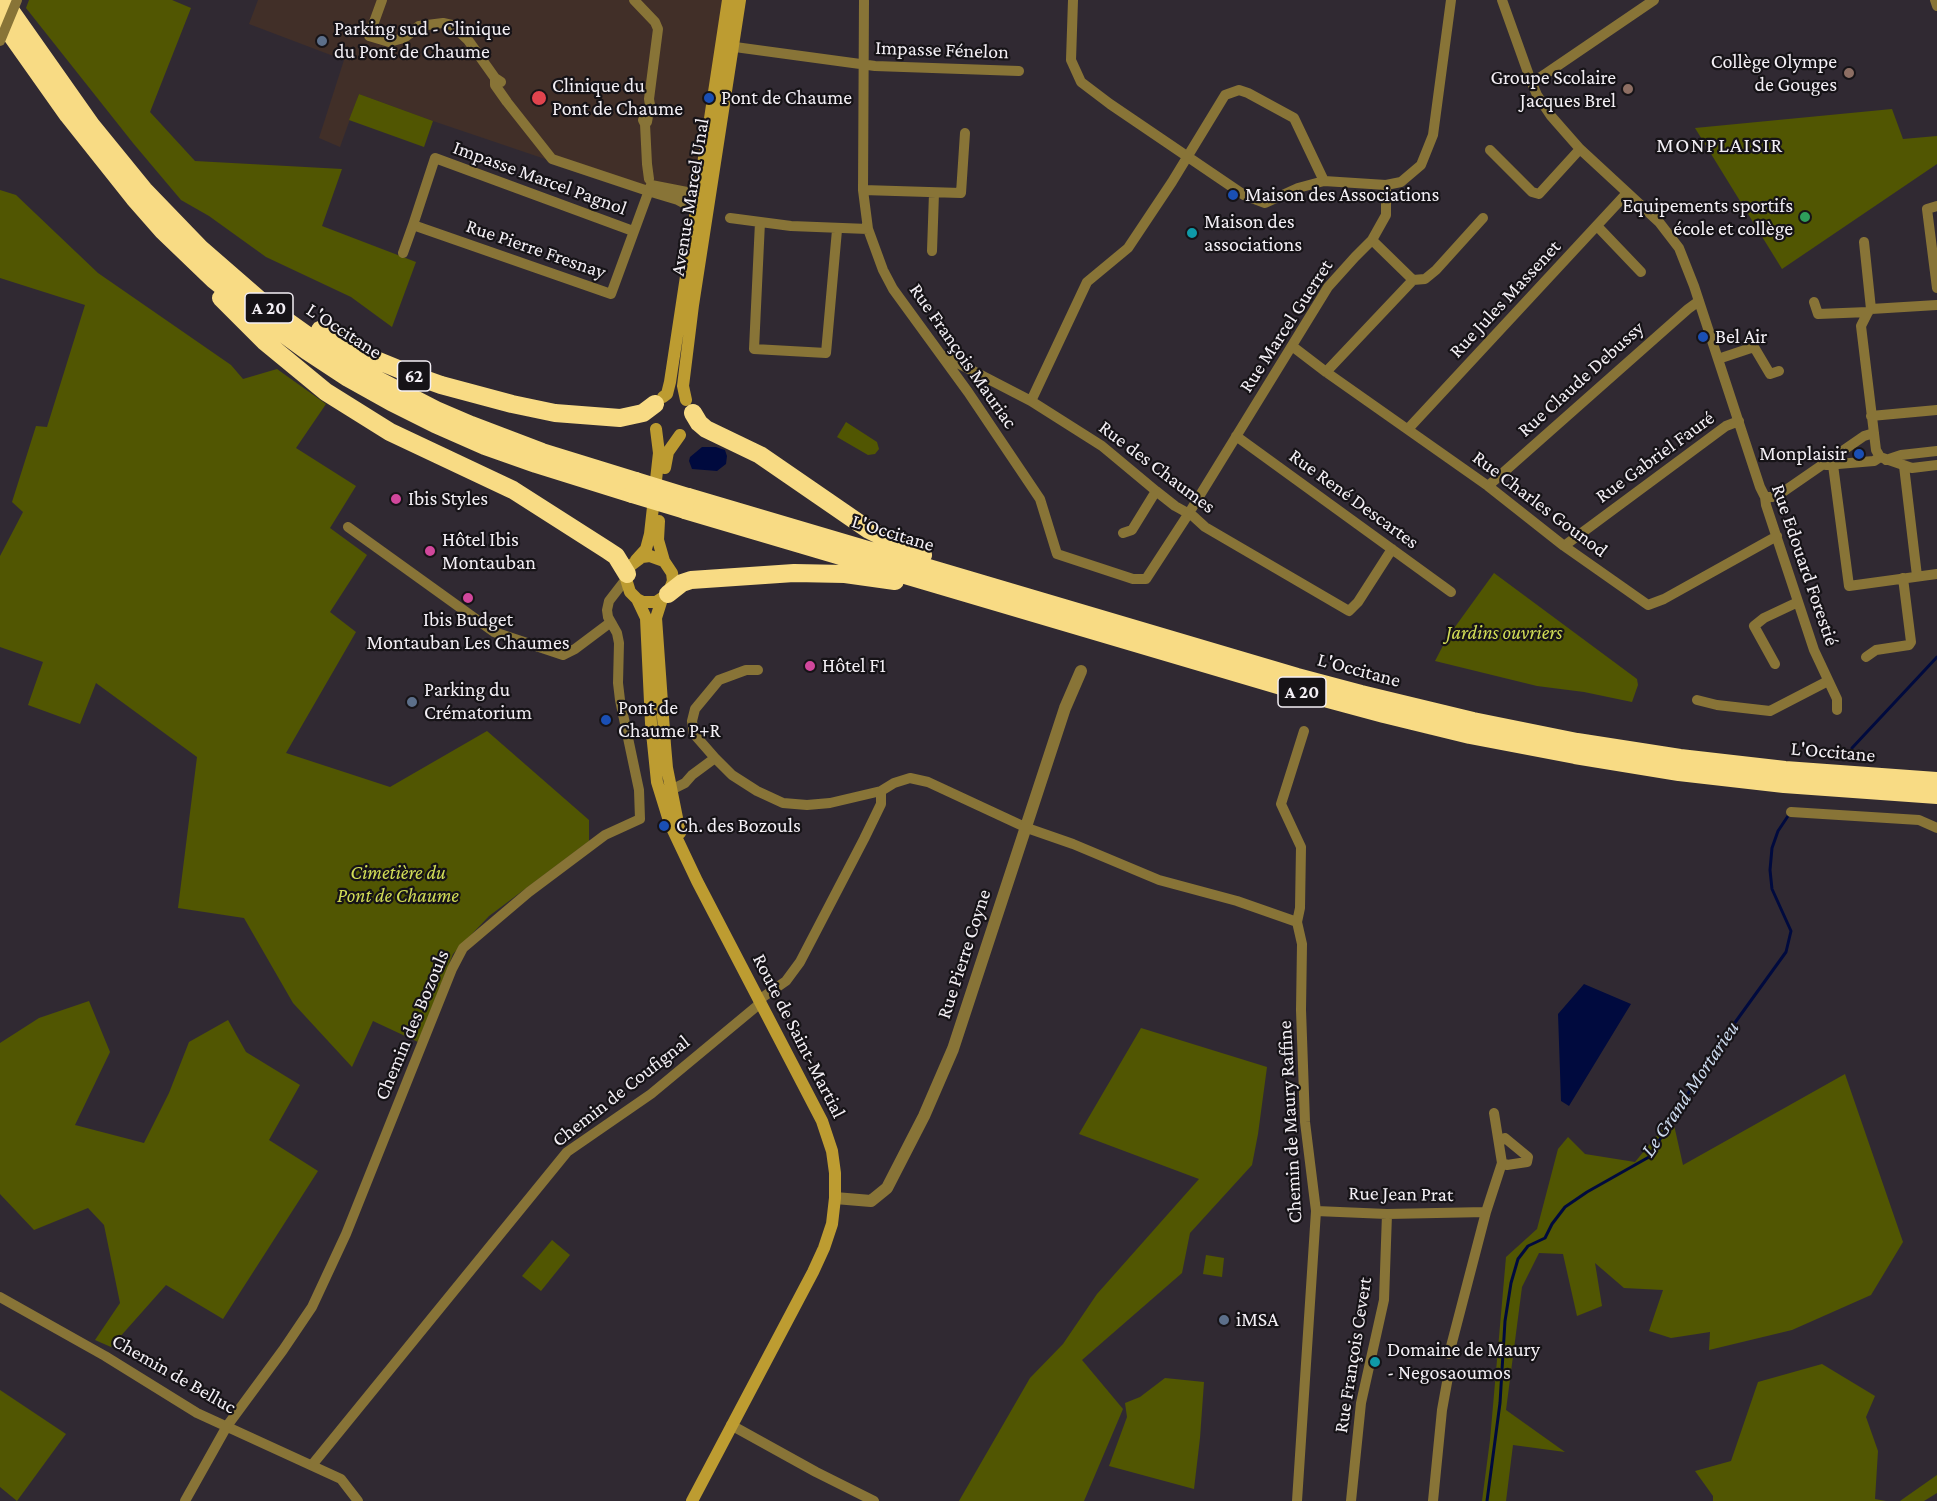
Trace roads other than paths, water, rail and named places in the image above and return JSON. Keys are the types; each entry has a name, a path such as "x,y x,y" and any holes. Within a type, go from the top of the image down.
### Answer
{"highway":[{"name":"L'Occitane","path":"3,0 91,124 144,190 200,249 269,308 325,348 374,378 436,410 634,488"},
{"name":"L'Occitane","path":"0,19 92,147 164,231 214,280 307,351 391,402 485,446 536,464 687,503 986,592 1295,690 1470,735 1679,772 1796,785 1937,795"},
{"path":"164,231 193,271 295,368 326,392 390,432 513,490 616,556 629,571"},
{"name":"62","path":"200,249 245,277 285,308 327,335 369,357 432,382 512,404 576,415 633,417 643,413 659,400"},
{"path":"689,406 699,423 706,429 760,455 869,530 905,548 955,567 986,592"},
{"path":"665,597 682,583 691,580 819,572 891,580 938,592 986,592"},
{"name":"L'Occitane","path":"986,592 1360,694 1577,742 1680,758 1785,770 1937,781"}],"main road":[{"name":"Avenue Marcel Unal","path":"659,400 667,394 670,382 695,215 696,194 729,0"},
{"name":"Avenue Marcel Unal","path":"689,406 683,386 693,304 740,0"},
{"path":"675,395 689,406 690,426 672,444 666,460 658,540 664,561 672,573 672,588 665,597 650,603 636,598 627,586 629,571 646,549 650,534 659,453 652,416 659,400 675,395"},
{"path":"656,429 667,436 680,435"},
{"path":"629,571 650,556 664,561"},
{"name":"Route de Saint-Martial","path":"665,597 656,618 667,768 685,854"},
{"name":"Route de Saint-Martial","path":"636,598 646,618 651,723 657,782 670,824 697,881 822,1121 832,1151 835,1173 832,1224 824,1248 692,1501"},
{"path":"651,723 662,782 671,790"}],"street":[{"path":"0,41 17,0"},
{"path":"382,0 369,36 389,42 404,38 419,26 443,23 452,25 468,40 495,78 495,85 552,159 625,184 646,185 696,194 705,207 693,304"},
{"path":"634,0 655,22 658,29 650,105 645,124 646,185"},
{"path":"729,0 727,44 733,47"},
{"name":"Rue François Mauriac","path":"864,0 863,190 868,229 893,289 942,355 1040,499 1058,554 1133,579 1146,579 1189,513"},
{"path":"1073,0 1071,60 1081,82 1244,195 1265,202 1298,188 1324,181 1386,185 1401,182 1425,160 1433,135 1451,0"},
{"name":"Rue Edouard Forestié","path":"1502,0 1531,81 1551,116 1580,149 1659,222 1679,248 1765,497 1814,650 1837,699 1837,710"},
{"path":"1531,81 1541,77 1654,0"},
{"path":"1935,0 1937,6"},
{"name":"Impasse Fénelon","path":"733,47 864,65 1018,71"},
{"path":"1031,401 1087,282 1128,248 1220,103 1229,93 1239,90 1248,93 1294,118 1324,181"},
{"path":"863,190 962,193 964,133"},
{"path":"1490,150 1532,192 1539,194 1580,149"},
{"name":"Impasse Marcel Pagnol","path":"412,225 435,158 633,231"},
{"path":"646,185 685,202 692,207 695,215"},
{"name":"Rue Pierre Fresnay","path":"412,225 611,294 646,185"},
{"name":"Rue Marcel Guerret","path":"1189,513 1328,287 1372,240 1386,215 1386,185"},
{"path":"932,251 934,193"},
{"name":"Rue Jules Massenet","path":"1408,429 1598,227 1627,193"},
{"path":"1937,206 1928,209 1937,285"},
{"path":"730,218 837,230 868,229"},
{"path":"1326,372 1413,280 1425,279 1436,270 1483,218"},
{"path":"760,222 754,349 826,354 837,230"},
{"path":"403,254 412,225"},
{"path":"1598,227 1641,272"},
{"path":"1372,240 1413,280"},
{"path":"1864,242 1870,311 1861,326 1876,450 1883,458 1912,468 1937,465"},
{"name":"Rue Claude Debussy","path":"1488,486 1695,302 1699,301"},
{"path":"1814,302 1818,314 1937,305"},
{"name":"Rue Charles Gounod","path":"1292,345 1326,372 1488,486 1564,546 1648,605 1664,599 1777,536"},
{"path":"1718,359 1754,347 1770,374 1779,371"},
{"name":"Rue des Chaumes","path":"942,355 1031,401 1102,446 1156,491 1189,513 1205,527 1349,611 1358,602 1392,549"},
{"path":"1871,416 1937,410"},
{"name":"Rue Gabriel Fauré","path":"1564,546 1726,426 1739,421"},
{"path":"1765,497 1780,494 1864,436 1874,434"},
{"name":"Rue René Descartes","path":"1236,436 1451,592"},
{"path":"1817,468 1937,451"},
{"path":"1833,465 1849,586 1937,574"},
{"path":"1904,466 1917,576"},
{"path":"1123,533 1132,530 1156,491"},
{"path":"348,527 494,632 563,655 575,650 606,625 612,624"},
{"path":"608,605 629,571"},
{"path":"1866,657 1876,650 1909,645 1911,642 1903,578"},
{"path":"608,605 616,599 636,598"},
{"path":"1775,664 1754,626 1764,618 1798,602"},
{"name":"Chemin des Bozouls","path":"185,1501 227,1426 312,1307 346,1233 452,969 463,948 529,892 605,835 640,819 639,790 619,693 619,643 617,633 608,617 608,605"},
{"path":"758,670 746,670 720,680 695,709 692,721 694,734 715,758 732,775 757,791 783,803 807,805 830,803 881,791 894,783 910,778 928,782 1027,828 1073,844 1159,880 1297,922"},
{"name":"Rue Pierre Coyne","path":"835,1198 871,1201 887,1188 924,1116 953,1049 1065,708 1081,671"},
{"path":"1697,700 1717,705 1770,711 1828,681"},
{"name":"Chemin de Maury Raffine","path":"1297,1501 1316,1210 1305,1122 1301,1010 1302,944 1297,922 1300,908 1300,847 1281,804 1304,731"},
{"path":"671,790 685,783 715,758"},
{"path":"667,768 676,777 692,775"},
{"name":"Chemin de Coufignal","path":"312,1465 567,1152 651,1094 763,997 786,981 800,962 864,839 880,804 881,791"},
{"path":"1791,812 1919,820 1937,828"},
{"path":"1449,1354 1486,1212 1502,1163 1494,1113"},
{"path":"1499,1142 1505,1138 1528,1157 1527,1162 1507,1165 1502,1163"},
{"name":"Rue Jean Prat","path":"1316,1210 1387,1214 1486,1212"},
{"name":"Rue François Cevert","path":"1351,1501 1361,1403 1384,1300 1387,1214"},
{"name":"Chemin de Belluc","path":"0,1297 105,1356 197,1413 341,1479 358,1501"},
{"path":"1433,1501 1442,1410 1448,1377"},
{"path":"731,1425 874,1501"}],"waterway":[{"name":"Le Grand Mortarieu","path":"1852,748 1937,657"},
{"name":"Le Grand Mortarieu","path":"1487,1501 1500,1403 1505,1321 1511,1283 1518,1259 1528,1246 1545,1238 1565,1207 1649,1157 1713,1053 1786,952 1791,931 1772,889 1770,870 1772,848 1778,831 1788,816"}],"place":[{"name":"Parking sud - Clinique du Pont de Chaume","path":"322,41"},
{"name":"Collège Olympe de Gouges","path":"1849,73"},
{"name":"Groupe Scolaire Jacques Brel","path":"1628,89"},
{"name":"Clinique du Pont de Chaume","path":"539,98"},
{"name":"Pont de Chaume","path":"709,98"},
{"name":"Maison des Associations","path":"1233,195"},
{"name":"Equipements sportifs école et collège","path":"1805,217"},
{"name":"Maison des associations","path":"1192,233"},
{"name":"Bel Air","path":"1703,337"},
{"name":"Monplaisir","path":"1859,454"},
{"name":"Ibis Styles","path":"396,499"},
{"name":"Hôtel Ibis Montauban","path":"430,551"},
{"name":"Ibis Budget Montauban Les Chaumes","path":"468,598"},
{"name":"Hôtel F1","path":"810,666"},
{"name":"Parking du Crématorium","path":"412,702"},
{"name":"Pont de Chaume P+R","path":"606,720"},
{"name":"Ch. des Bozouls","path":"664,826"},
{"name":"iMSA","path":"1224,1320"},
{"name":"Domaine de Maury - Negosaoumos","path":"1375,1362"}],"district":[{"name":"MONPLAISIR","path":"1720,146"}],"park label":[{"name":"Jardins ouvriers","path":"1504,633"},
{"name":"Cimetière du Pont de Chaume","path":"398,884"}]}
